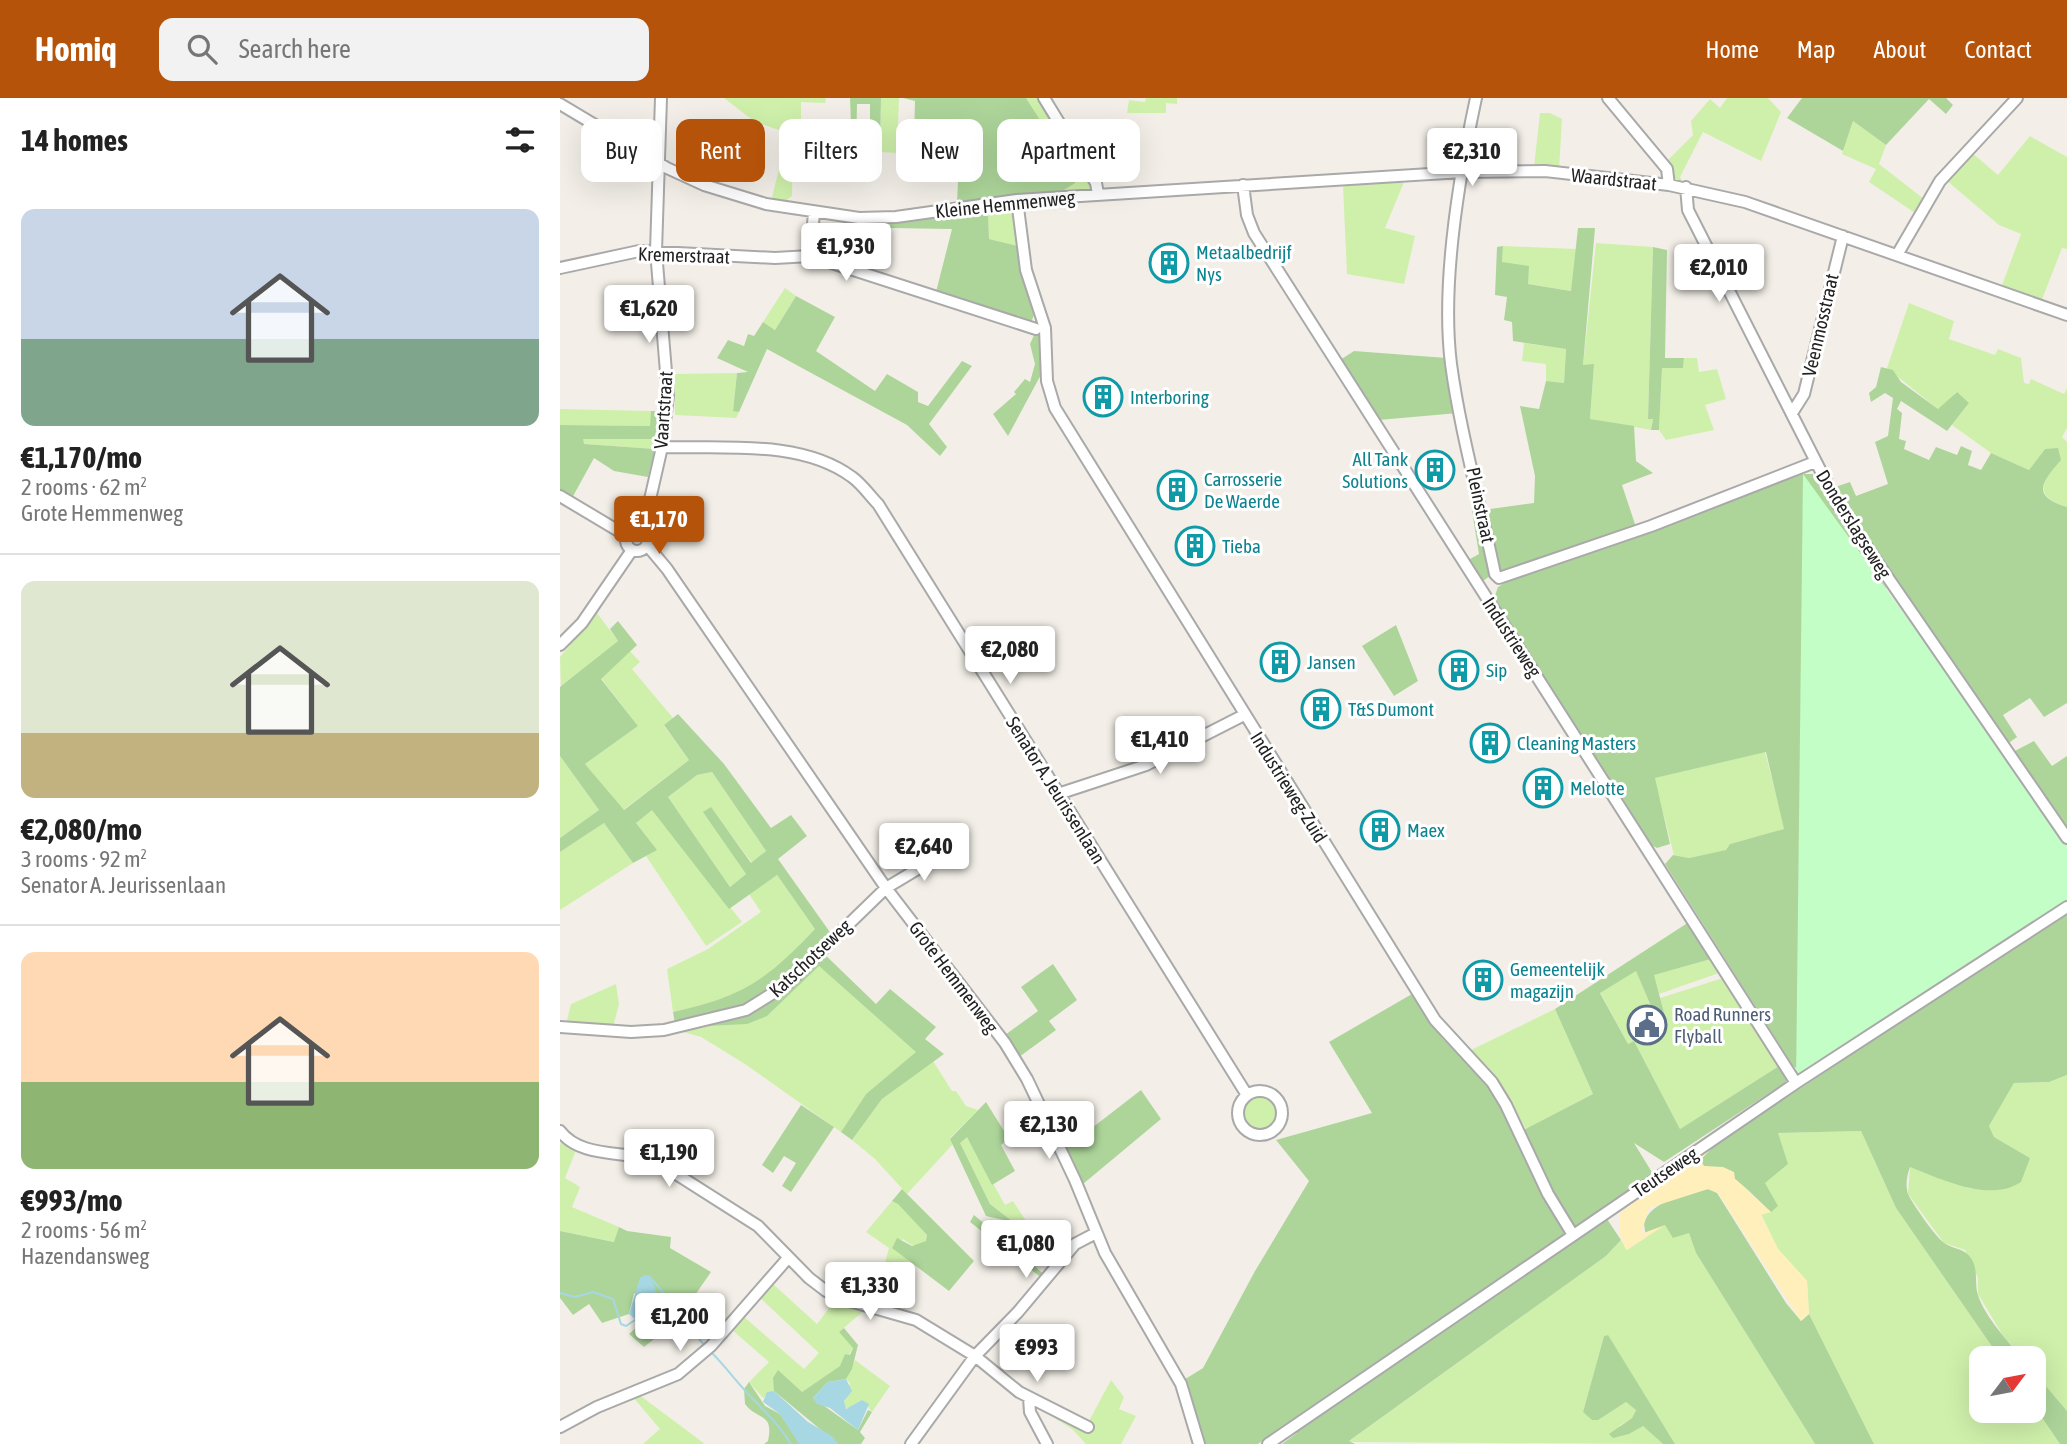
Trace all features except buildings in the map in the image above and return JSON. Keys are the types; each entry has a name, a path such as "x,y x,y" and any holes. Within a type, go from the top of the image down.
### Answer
{"street":[{"name":"Vaartstraat","path":"660,98 660,119"},
{"path":"1044,98 1096,183 1098,194"},
{"name":"Pleinstraat","path":"1476,98 1462,172 1451,265 1451,364 1495,574 1499,578 1651,526 1815,462"},
{"path":"1608,98 1667,169 1669,185"},
{"path":"1897,255 1940,181 2017,98"},
{"name":"Kleine Hemmenweg","path":"560,104 585,119"},
{"name":"Kleine Hemmenweg","path":"662,164 704,185 745,199 814,213 878,218 1017,200 1098,194"},
{"name":"Waardstraat","path":"1098,194 1462,172 1545,171 1686,187 1745,202 2067,315"},
{"name":"Vaartstraat","path":"643,530 662,447 668,396 667,358 656,251 658,182"},
{"name":"Industrieweg","path":"1243,186 1247,215 1254,233 1796,1083"},
{"name":"Donderslagseweg","path":"1686,187 1688,210 1815,462 1864,545 2067,838"},
{"name":"Industrieweg-Zuid","path":"1017,200 1026,270 1045,328 1047,381 1055,408 1435,1020 1492,1082 1506,1105 1548,1194 1573,1235"},
{"path":"810,256 814,213"},
{"name":"Veenmosstraat","path":"1792,413 1804,394 1843,236"},
{"name":"Kremerstraat","path":"560,268 639,251 762,258 810,256 1036,329"},
{"name":"Senator A. Jeurissenlaan","path":"662,447 787,452 822,461 852,477 878,504 1247,1095"},
{"path":"560,496 627,536"},
{"path":"632,550 626,542 627,536 633,529 643,530"},
{"name":"Grote Hemmenweg","path":"643,530 648,539 647,545 667,569 886,887 1005,1043 1027,1079 1075,1180 1096,1233 1181,1384 1199,1444"},
{"path":"632,550 642,550 647,545"},
{"path":"560,645 582,623 632,550"},
{"path":"1058,794 1146,765 1244,715"},
{"name":"Katschotseweg","path":"560,1027 631,1032 664,1030 746,1010 786,985 886,887 946,852"},
{"name":"Teutseweg","path":"1268,1444 1796,1083 2067,907"},
{"path":"1262,1091 1269,1093 1280,1103 1281,1118 1272,1130 1258,1134 1251,1132 1240,1122 1239,1107 1247,1095 1262,1091"},
{"path":"560,1130 577,1146 643,1156 659,1163 758,1226 788,1258 826,1291 846,1300 916,1320 975,1356 1029,1398 1088,1427"},
{"path":"911,1444 975,1356 1018,1312 1075,1244 1096,1233"},
{"path":"560,1427 597,1407 678,1374 711,1346 788,1258"},
{"path":"1029,1398 1030,1412 1047,1444"}],"green space":[{"path":"724,98 826,98 825,103 801,102 801,119 779,119 779,130 765,125 765,119 751,119"},
{"path":"850,98 881,98 881,119 870,119 870,104 857,104 857,119 851,119"},
{"path":"881,98 899,98 896,153 882,152"},
{"path":"903,98 1026,98 1039,119 997,119 997,182 1075,183 1061,192 957,202 958,182 983,182 983,119 915,119 915,101"},
{"path":"1026,98 1039,98 1052,119 1039,119"},
{"path":"1146,98 1177,98 1177,104 1166,103 1166,113 1127,113 1129,100 1145,102"},
{"path":"1727,98 1768,98 1781,112 1761,161 1703,132 1680,177 1683,183 1677,181 1665,163 1693,135 1691,121 1710,99 1720,108"},
{"path":"1802,98 1946,98 1953,105 1946,114 1929,99 1886,145 1853,121 1843,151 1787,118"},
{"path":"1540,113 1550,113 1562,119 1559,170 1534,167"},
{"path":"1853,121 1886,145 1879,164 1924,199 1915,213 1869,182 1876,169 1842,154"},
{"path":"2030,136 2067,157 2067,249 2062,248 2041,302 2001,288 2021,234 1999,225 1946,180 1971,152 1998,175"},
{"path":"779,169 779,182 792,182 792,196 783,203 771,201"},
{"path":"1404,182 1385,228 1415,236 1404,284 1347,274 1343,186"},
{"path":"1074,183 1092,184 1090,190 1061,192"},
{"path":"1011,210 1018,246 989,239 988,212"},
{"path":"988,212 989,239 1018,246 1035,312 1031,323 936,292 952,229 890,228 890,223"},
{"path":"1578,228 1595,228 1583,365 1594,364 1590,419 1634,426 1636,461 1653,473 1622,485 1636,527 1501,574 1498,572 1483,510 1534,503 1535,476 1520,406 1539,409 1546,381 1564,383 1566,349 1513,341 1512,322 1504,320 1507,297 1495,295 1497,247 1503,246 1502,262 1529,266 1528,284 1571,291"},
{"path":"1596,243 1653,247 1648,418 1653,419 1651,430 1590,419 1594,365 1583,366"},
{"path":"1503,246 1576,249 1572,291 1528,284 1502,262"},
{"path":"1653,247 1667,250 1665,358 1684,358 1683,368 1662,368 1659,430 1651,430 1653,419 1648,419"},
{"path":"785,288 796,296 775,330 763,322"},
{"path":"796,296 835,317 816,351 875,391 887,374 918,392 918,402 928,406 962,361 972,366 929,424 947,447 940,456 907,425 767,349 739,412 733,411 737,373 748,372 717,358 728,340 744,346 748,334 754,336 763,322 775,330"},
{"path":"1909,303 1954,321 1949,339 1995,355 1998,349 2021,358 2024,383 2029,384 2031,379 2064,394 2067,388 2067,428 2062,437 2067,442 2067,507 2049,499 2044,491 2050,473 2045,449 2029,470 1991,453 1952,425 1969,403 1956,392 1939,410 1887,368"},
{"path":"1035,333 1040,336 1044,369 1008,436 993,414 1016,394 1014,392 1025,379 1030,382 1035,364 1030,344"},
{"path":"1524,343 1566,349 1564,383 1546,381 1546,364 1522,361"},
{"path":"1354,351 1447,358 1458,413 1379,420 1340,360"},
{"path":"1684,358 1697,358 1699,372 1717,369 1726,399 1705,405 1714,430 1666,440 1659,430 1662,368 1683,368"},
{"path":"1881,367 1893,370 1901,382 1938,409 1957,392 1969,403 1947,431 1901,401 1897,409 1902,413 1899,439 1906,441 1904,449 1929,460 1936,447 1957,455 1961,446 1972,451 1968,465 1981,470 1991,453 2029,470 2045,449 2058,448 2061,460 2048,476 2043,488 2048,498 2067,507 2067,703 2044,717 2030,698 2003,715 2017,737 2006,745 1832,488 1850,482 1856,496 1888,484 1875,442 1888,436 1893,398 1885,393 1871,402 1869,393 1876,387"},
{"path":"737,373 733,410 739,412 736,418 675,415 674,374"},
{"path":"560,409 651,411 651,426 560,425"},
{"path":"651,411 659,411 655,439 583,439 584,444 655,449 648,477 614,471 594,458 572,498 560,491 560,425 650,426"},
{"path":"583,438 655,439 655,449 583,444"},
{"path":"1803,474 1813,474 1834,512 1886,588 1848,617 1799,1070 1793,1066 1665,864 1673,855 1689,858 1726,850 1730,844 1784,829 1766,752 1655,778 1670,844 1657,848 1651,845 1494,598 1498,587 1509,580"},
{"path":"1803,474 2067,839 2067,903 1796,1083"},
{"path":"1473,485 1491,572 1483,581 1468,560 1479,554 1468,486"},
{"path":"597,613 618,641 561,689 560,657"},
{"path":"618,621 637,645 601,679 638,726 585,764 624,810 689,760 664,725 678,714 724,764 771,828 791,815 807,836 778,859 832,935 817,947 876,1004 890,989 936,1027 925,1039 944,1054 882,1099 852,1140 841,1132 866,1094 916,1052 819,966 767,1016 747,1024 708,1026 708,1018 675,1024 673,1012 718,1000 752,984 782,961 815,929 777,875 729,909 652,810 636,823 657,850 633,863 604,823 560,852 560,838 599,810 560,756 560,687 618,641 610,629","holes":["712,772 766,851 751,863 711,807 703,812 746,874 730,887 668,797 697,775"]},
{"path":"1396,625 1418,681 1394,696 1362,646"},
{"path":"630,651 640,662 632,669 673,718 664,726 689,760 623,810 585,764 638,726 601,678"},
{"path":"2034,741 2052,766 2067,756 2067,835 2011,753"},
{"path":"1765,752 1785,829 1730,844 1727,850 1689,858 1674,855 1654,778"},
{"path":"560,756 599,810 560,838"},
{"path":"712,772 766,851 752,863 711,808 704,812 746,874 730,887 668,797 697,775"},
{"path":"652,809 742,922 706,946 646,856 656,850 636,823"},
{"path":"604,823 633,863 560,910 560,852"},
{"path":"777,875 816,930 783,962 752,984 718,1000 673,1012 667,969 708,949 761,912 749,894"},
{"path":"2067,912 2067,1075 2049,1082 2014,1083 1989,1126 1994,1137 2030,1158 2021,1182 2009,1188 1980,1190 1951,1183 1910,1167 1907,1177 1908,1194 1929,1227 1943,1242 1965,1252 1971,1258 1981,1303 2012,1346 1992,1346 1896,1208 1861,1131 1778,1133 1788,1164 1765,1183 1778,1206 1771,1212 1732,1177 1704,1166 1700,1160 1716,1144"},
{"path":"1689,922 1711,959 1654,975 1667,1024 1660,1027 1636,971 1600,993 1628,1044 1634,1041 1680,1129 1779,1066 1789,1080 1664,1162 1634,1143 1653,1174 1258,1444 1205,1444 1182,1381 1203,1368 1255,1271 1309,1181 1276,1140 1372,1113 1329,1042 1412,994 1443,1039 1485,1082 1504,1109 1514,1135 1593,1094 1555,1009"},
{"path":"1711,959 1719,973 1659,994 1653,975"},
{"path":"1053,964 1077,1000 1049,1021 1056,1030 1019,1057 1005,1035 1038,1011 1021,987"},
{"path":"819,965 917,1052 866,1094 841,1132 745,1064 701,1037 680,1031 767,1016"},
{"path":"1636,970 1660,1027 1667,1024 1660,998 1723,978 1779,1066 1680,1129 1634,1041 1628,1044 1600,992"},
{"path":"616,984 619,1004 613,1027 566,1024 571,1004"},
{"path":"1555,1009 1593,1094 1526,1129 1500,1084 1471,1050"},
{"path":"933,1061 952,1091 956,1091 966,1106 978,1110 950,1138 953,1144 907,1194 875,1159 852,1140 882,1099"},
{"path":"2067,1075 2067,1411 2046,1386 2046,1346 2012,1346 1978,1294 1978,1278 1965,1250 1944,1243 1908,1194 1910,1167 1947,1179 2030,1158 1994,1137 1989,1126 2014,1083 2049,1082"},
{"path":"1141,1090 1161,1119 1083,1184 1066,1148"},
{"path":"1259,1096 1271,1101 1276,1113 1271,1125 1259,1130 1247,1125 1242,1113 1247,1101"},
{"path":"986,1102 1009,1139 1001,1145 1015,1171 992,1185 967,1137 960,1143 990,1204 1021,1228 1018,1231 1004,1220 986,1216 950,1139"},
{"path":"801,1105 834,1127 791,1192 782,1186 796,1163 784,1156 773,1173 762,1165"},
{"path":"1861,1131 1896,1208 1992,1346 1969,1346 1969,1423 2046,1423 2060,1444 1874,1444 1809,1314 1807,1281 1778,1249 1761,1214 1771,1212 1765,1183 1777,1133"},
{"path":"967,1136 1005,1205 1013,1201 1026,1221 1021,1228 990,1204 959,1142"},
{"path":"563,1140 576,1150 565,1178 580,1187 572,1207 619,1227 615,1242 560,1231 560,1144"},
{"path":"902,1189 974,1261 949,1291 892,1248 897,1238 912,1246 926,1241 927,1235 892,1201"},
{"path":"1708,1189 1717,1193 1786,1303 1801,1321 1809,1314 1874,1444 1815,1444 1696,1253 1689,1233 1673,1238 1665,1225 1646,1237 1644,1224 1654,1209 1680,1196"},
{"path":"892,1201 898,1203 927,1235 926,1242 917,1246 903,1239 892,1247 910,1261 897,1309 874,1302 889,1248 866,1232"},
{"path":"974,1215 1046,1276 1043,1279 970,1222"},
{"path":"1607,1219 1621,1240 1606,1256 1349,1441 1355,1444 1282,1444 1297,1433 1284,1437"},
{"path":"1665,1225 1689,1233 1696,1253 1815,1444 1675,1444 1607,1335 1604,1336 1583,1412 1607,1414 1626,1402 1636,1409 1632,1418 1619,1426 1629,1434 1643,1425 1663,1444 1348,1442 1606,1256 1621,1240 1627,1250"},
{"path":"619,1227 627,1231 671,1237 670,1248 711,1272 677,1321 644,1347 629,1334 661,1306 634,1293 629,1314 602,1323 589,1304 573,1315 560,1298 560,1231 614,1242"},
{"path":"773,1284 817,1324 836,1299 866,1309 839,1332 853,1347 849,1355 845,1354 841,1366 802,1392 774,1381 774,1391 763,1398 749,1382 769,1362 731,1329 743,1316 804,1369 819,1353 760,1298"},
{"path":"844,1328 858,1345 852,1369 846,1379 828,1382 813,1398 858,1430 868,1410 872,1412 860,1432 865,1438 861,1444 838,1444 774,1391 773,1378 778,1370 802,1392 840,1366 845,1354 850,1355 853,1348 839,1332"},
{"path":"1608,1335 1675,1444 1663,1444 1643,1426 1629,1434 1613,1438 1609,1434 1632,1418 1636,1410 1626,1402 1598,1420 1592,1420 1583,1412 1604,1336"},
{"path":"855,1360 890,1386 872,1412 862,1400 849,1409 843,1406 850,1383 846,1379"},
{"path":"1111,1380 1124,1397 1119,1409 1136,1416 1121,1444 1086,1444 1072,1429 1051,1416 1052,1413 1068,1420 1073,1413 1089,1421"},
{"path":"749,1382 765,1406 780,1414 801,1444 764,1444 768,1441 769,1425 745,1404 744,1389"},
{"path":"2046,1386 2067,1411 2067,1444 2060,1444 2046,1423"},
{"path":"638,1394 705,1444 643,1444 660,1429 632,1396"}],"sand":[{"path":"1716,1144 1700,1160 1704,1166 1723,1167 1734,1172 1735,1179 1771,1212 1761,1215 1778,1249 1807,1281 1809,1314 1801,1321 1718,1193 1708,1189 1649,1208 1641,1234 1665,1225 1626,1250 1619,1232 1619,1214 1679,1167"}],"water":[{"path":"651,1276 661,1306 641,1324 629,1314 640,1278"},
{"path":"846,1379 852,1391 844,1401 846,1409 862,1400 869,1404 858,1430 830,1408 817,1404 813,1398 828,1382"},
{"path":"774,1391 808,1422 832,1436 838,1444 799,1444 780,1414 763,1402 767,1392"}],"waterway":[{"path":"653,1280 704,1345"},
{"path":"560,1293 575,1297 593,1292 613,1299 621,1324 626,1326 635,1320"},
{"path":"712,1353 775,1422 791,1444"}],"place":[{"name":"Metaalbedrijf Nys","path":"1169,263"},
{"name":"Interboring","path":"1103,397"},
{"name":"All Tank Solutions","path":"1435,470"},
{"name":"Carrosserie De Waerde","path":"1177,490"},
{"name":"Tieba","path":"1195,546"},
{"name":"Jansen","path":"1280,662"},
{"name":"Sip","path":"1459,670"},
{"name":"T&S Dumont","path":"1321,709"},
{"name":"Cleaning Masters","path":"1490,743"},
{"name":"Melotte","path":"1543,788"},
{"name":"Maex","path":"1380,830"},
{"name":"Gemeentelijk magazijn","path":"1483,980"},
{"name":"Road Runners Flyball","path":"1647,1025"}]}
